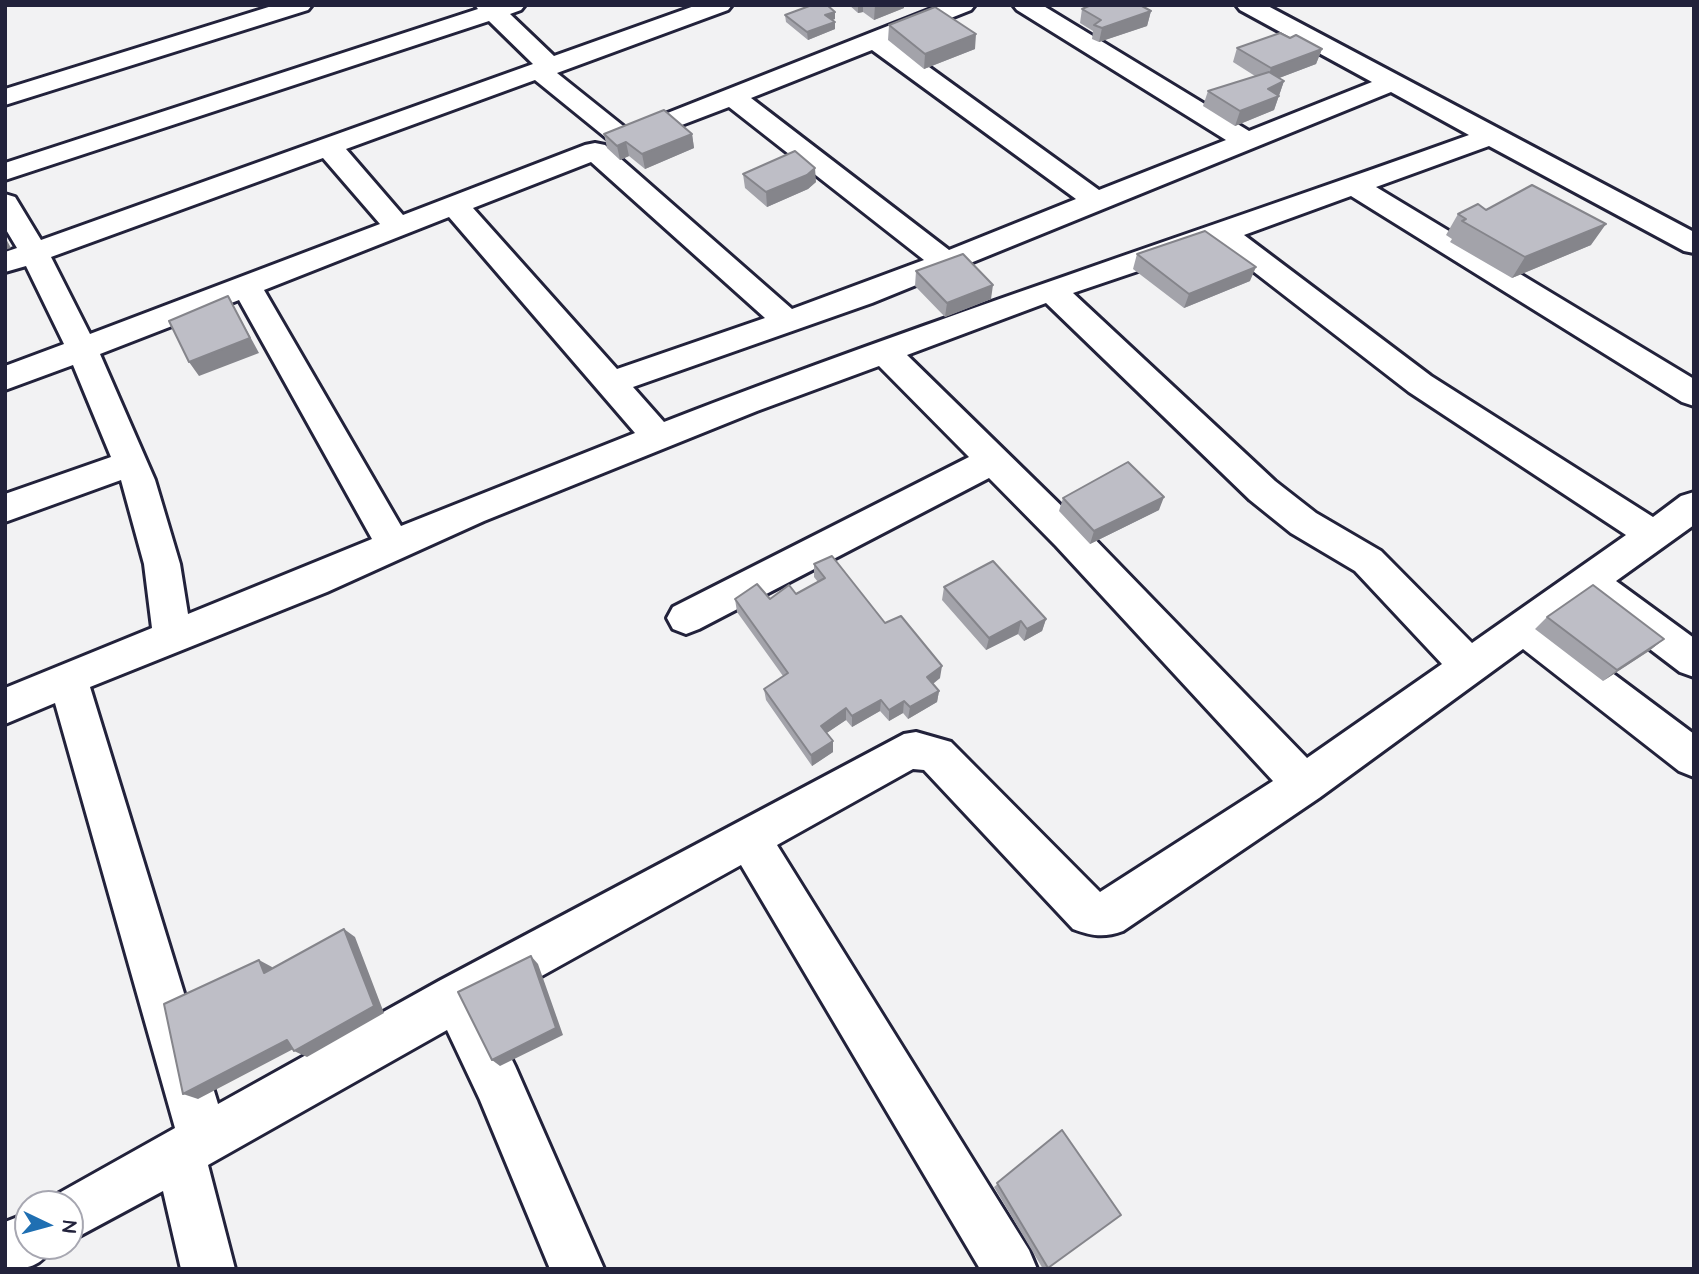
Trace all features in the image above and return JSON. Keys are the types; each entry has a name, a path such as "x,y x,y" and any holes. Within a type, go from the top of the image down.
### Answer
{"street":[{"path":"5,97 300,5"},
{"path":"20,258 720,5"},
{"path":"5,379 596,151 963,5"},
{"path":"1026,5 1247,141"},
{"path":"1248,5 1394,82 1489,137 1694,244"},
{"path":"5,172 498,7 544,68 624,139"},
{"path":"875,40 1096,201"},
{"path":"611,383 946,262 1394,82"},
{"path":"732,96 946,262"},
{"path":"5,707 68,678 314,581 471,512 883,351 1128,262 1222,233 1489,137"},
{"path":"328,146 398,226"},
{"path":"596,151 787,321"},
{"path":"1353,185 1694,394"},
{"path":"5,203 20,258 82,349 131,463 162,564 173,637"},
{"path":"454,205 659,438"},
{"path":"1222,233 1420,384 1653,535"},
{"path":"247,286 394,546"},
{"path":"1052,291 1294,517 1368,561 1469,666"},
{"path":"883,351 1177,648 1304,784"},
{"path":"686,618 993,460"},
{"path":"5,508 131,463"},
{"path":"84,1207 456,998 904,753 916,750 936,755 1089,913 1107,915 1304,784 1694,506"},
{"path":"1589,582 1694,660"},
{"path":"1522,627 1694,758"},
{"path":"68,678 192,1147 208,1269"},
{"path":"749,838 1010,1269"},
{"path":"456,998 498,1083 577,1269"}],"building":[{"path":"812,5 827,5 835,12 825,15 835,22 807,32 785,15"},
{"path":"1091,5 1140,5 1151,11 1102,28 1094,25 1101,20 1082,9"},
{"path":"935,7 976,34 925,54 889,25"},
{"path":"1280,33 1290,38 1296,35 1322,49 1271,68 1237,48"},
{"path":"1269,72 1284,81 1268,89 1279,96 1240,111 1208,91"},
{"path":"664,110 692,134 642,154 626,142 617,146 604,134"},
{"path":"795,151 815,168 807,175 766,192 743,174"},
{"path":"1532,185 1606,224 1525,257 1462,221 1466,219 1458,214 1478,204 1486,210"},
{"path":"1205,231 1256,267 1189,294 1137,254"},
{"path":"963,254 993,285 947,303 916,271"},
{"path":"228,296 250,338 189,362 169,321"},
{"path":"1128,462 1164,497 1094,531 1063,498"},
{"path":"832,556 885,623 901,616 942,666 927,677 939,691 910,707 904,701 889,710 881,700 852,716 846,708 821,726 833,741 811,755 764,689 788,673 735,599 757,584 770,599 789,585 796,594 825,578 814,564"},
{"path":"993,561 1046,619 1027,629 1021,621 989,638 944,587"},
{"path":"1593,585 1664,639 1617,670 1547,617"},
{"path":"344,929 374,1006 294,1051 287,1040 183,1094 164,1004 259,960 264,973"},
{"path":"531,956 556,1028 492,1060 458,992"},
{"path":"1062,1130 1121,1215 1048,1268 997,1183"}]}
